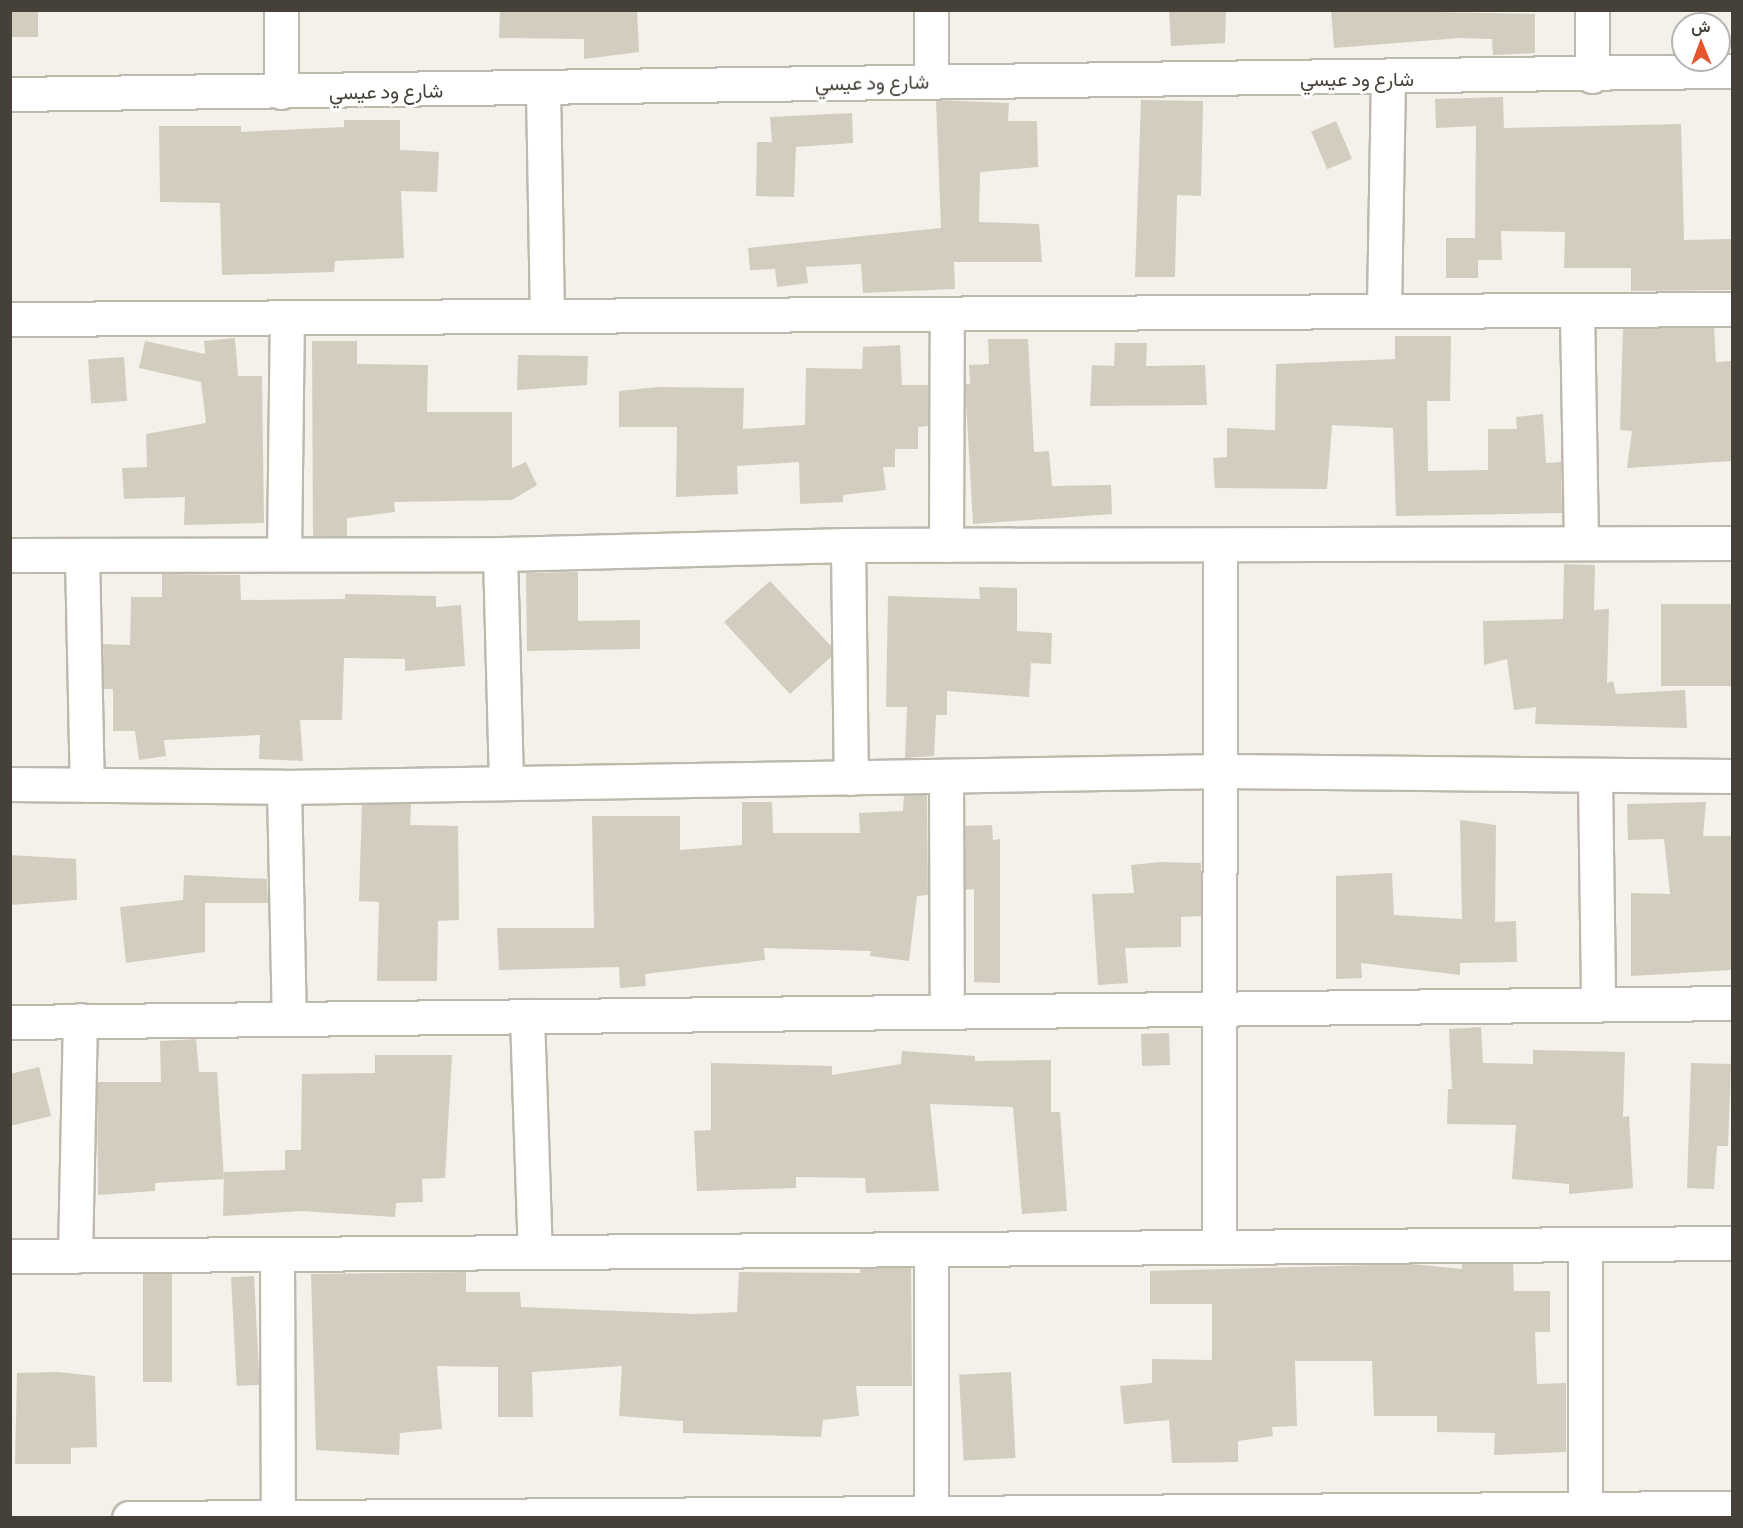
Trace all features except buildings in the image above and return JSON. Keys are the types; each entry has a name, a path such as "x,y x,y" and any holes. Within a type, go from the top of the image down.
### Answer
{"street":[{"path":"281,10 281,92"},
{"path":"931,10 931,81"},
{"path":"1592,10 1592,76"},
{"name":"شارع ود عيسي","path":"10,94 543,89 931,81 1592,76 1732,70"},
{"path":"1384,307 1388,78"},
{"path":"543,89 547,316"},
{"path":"10,319 947,314 1384,307 1577,312 1732,309"},
{"path":"1577,312 1581,541"},
{"path":"946,545 947,314"},
{"path":"284,554 287,319"},
{"path":"10,555 500,554 848,545 1220,546 1581,541 1732,543"},
{"path":"848,545 851,778"},
{"path":"1219,1244 1224,771 1220,546"},
{"path":"500,554 506,783"},
{"path":"82,555 87,785"},
{"path":"10,784 284,788 946,778 1224,771 1595,777 1732,776"},
{"path":"1595,777 1598,1003"},
{"path":"946,778 947,1012"},
{"path":"284,788 289,1017"},
{"path":"10,1022 289,1017 1732,1003"},
{"path":"527,1016 535,1252"},
{"path":"75,1256 80,1020"},
{"path":"10,1257 931,1249 1219,1244 1732,1244"},
{"path":"1584,1509 1585,1245"},
{"path":"931,1249 931,1516"},
{"path":"277,1254 278,1515"},
{"path":"129,1518 278,1515 791,1517 1468,1515 1584,1509 1732,1508"}]}
